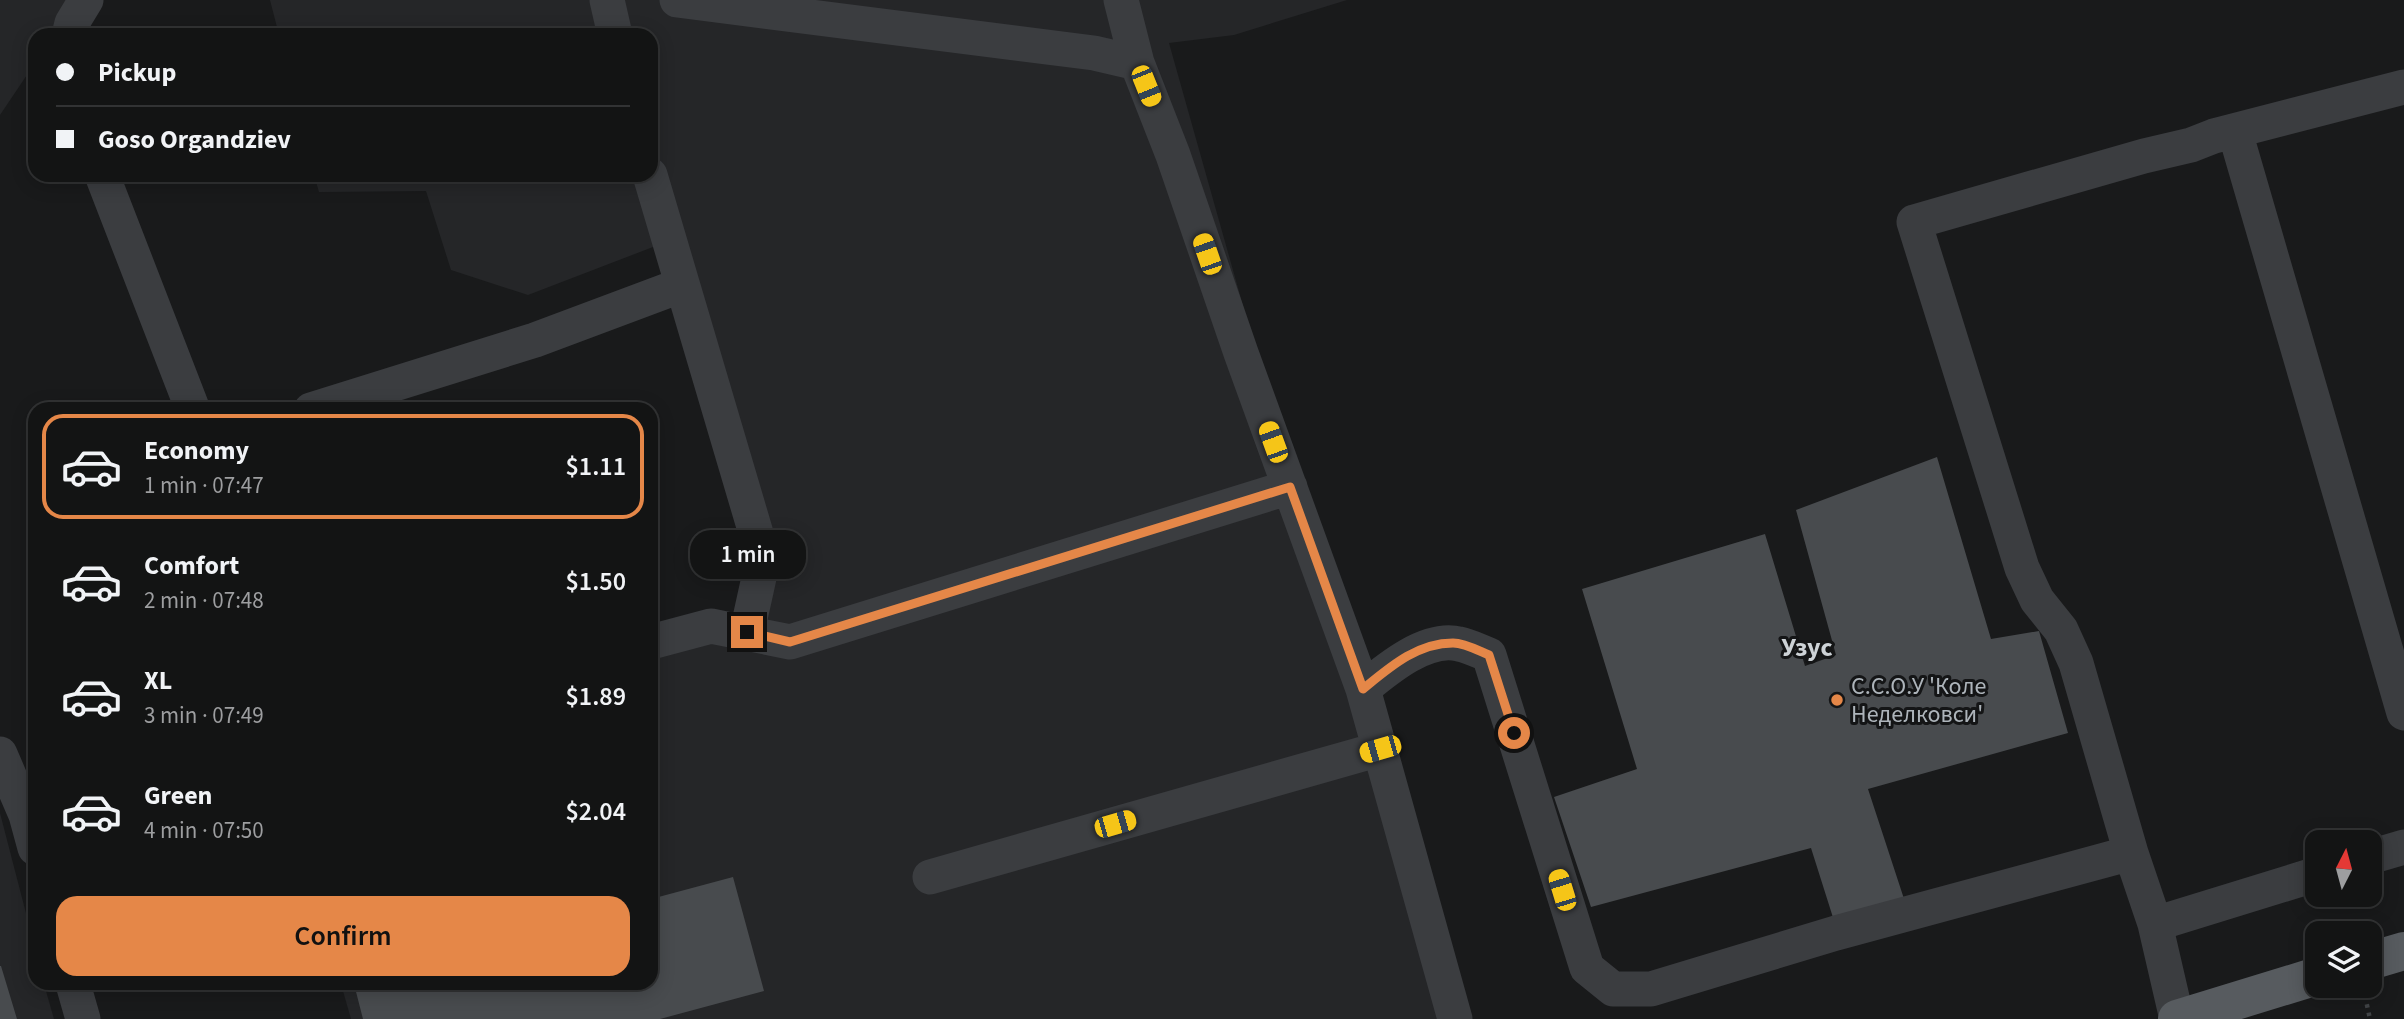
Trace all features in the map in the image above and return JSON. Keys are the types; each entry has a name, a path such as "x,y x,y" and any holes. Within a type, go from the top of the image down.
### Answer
{"main road":[{"path":"2382,957 2404,951"},
{"path":"2177,1019 2305,980"}],"street":[{"path":"71,28 86,0"},
{"path":"607,0 613,28"},
{"path":"677,0 1094,53 1136,63"},
{"path":"1121,0 1136,63 1173,155 1241,353 1363,689 1455,1019"},
{"path":"2177,1019 2155,924 2131,853 2076,663 2061,630 2037,600 2022,568 1914,222 2163,150 2404,87"},
{"path":"2235,132 2404,713"},
{"path":"105,182 190,402"},
{"path":"652,182 760,547 762,564 747,632"},
{"path":"337,402 535,340 682,285"},
{"path":"658,640 711,626 790,642 1290,487"},
{"path":"1363,689 1397,661 1427,647 1456,643 1489,655 1587,968 1613,989 1651,989 1836,933 2131,853"},
{"path":"930,877 1380,749"},
{"path":"0,754 28,809"},
{"path":"2382,854 2404,847"},
{"path":"2155,924 2305,878"},
{"path":"75,990 83,1019"}],"path":[{"path":"2365,998 2370,1019"}],"shaded area":[{"path":"0,0 77,0 59,28 28,28 28,73 0,115"},
{"path":"270,0 1347,0 1234,35 1169,43 1444,1019 351,1019 343,990 658,990 658,635 771,603 666,242 528,295 451,270 426,191 319,192 316,182 658,182 658,28 277,28"},
{"path":"0,813 28,921 28,990 46,990 54,1019 0,1019"}],"building":[{"name":"С.С.О.У 'Коле Неделковси'","path":"1937,457 1991,639 2039,631 2068,733 1868,789 1907,908 1836,927 1811,848 1591,907 1554,797 1637,769 1582,589 1765,534 1805,666 1836,655 1796,510"},
{"path":"733,877 764,991 660,1019 363,1019 356,990 658,990 658,897"},
{"path":"1,966 17,1019 0,1019"}],"place":[{"name":"С.С.О.У 'Коле Неделковси'","path":"1837,700"}],"district":[{"name":"Узус","path":"1807,647"}],"route":[{"path":"747,632 790,642 1290,487 1363,689 1397,661 1427,647 1456,643 1489,655 1514,733"}]}
